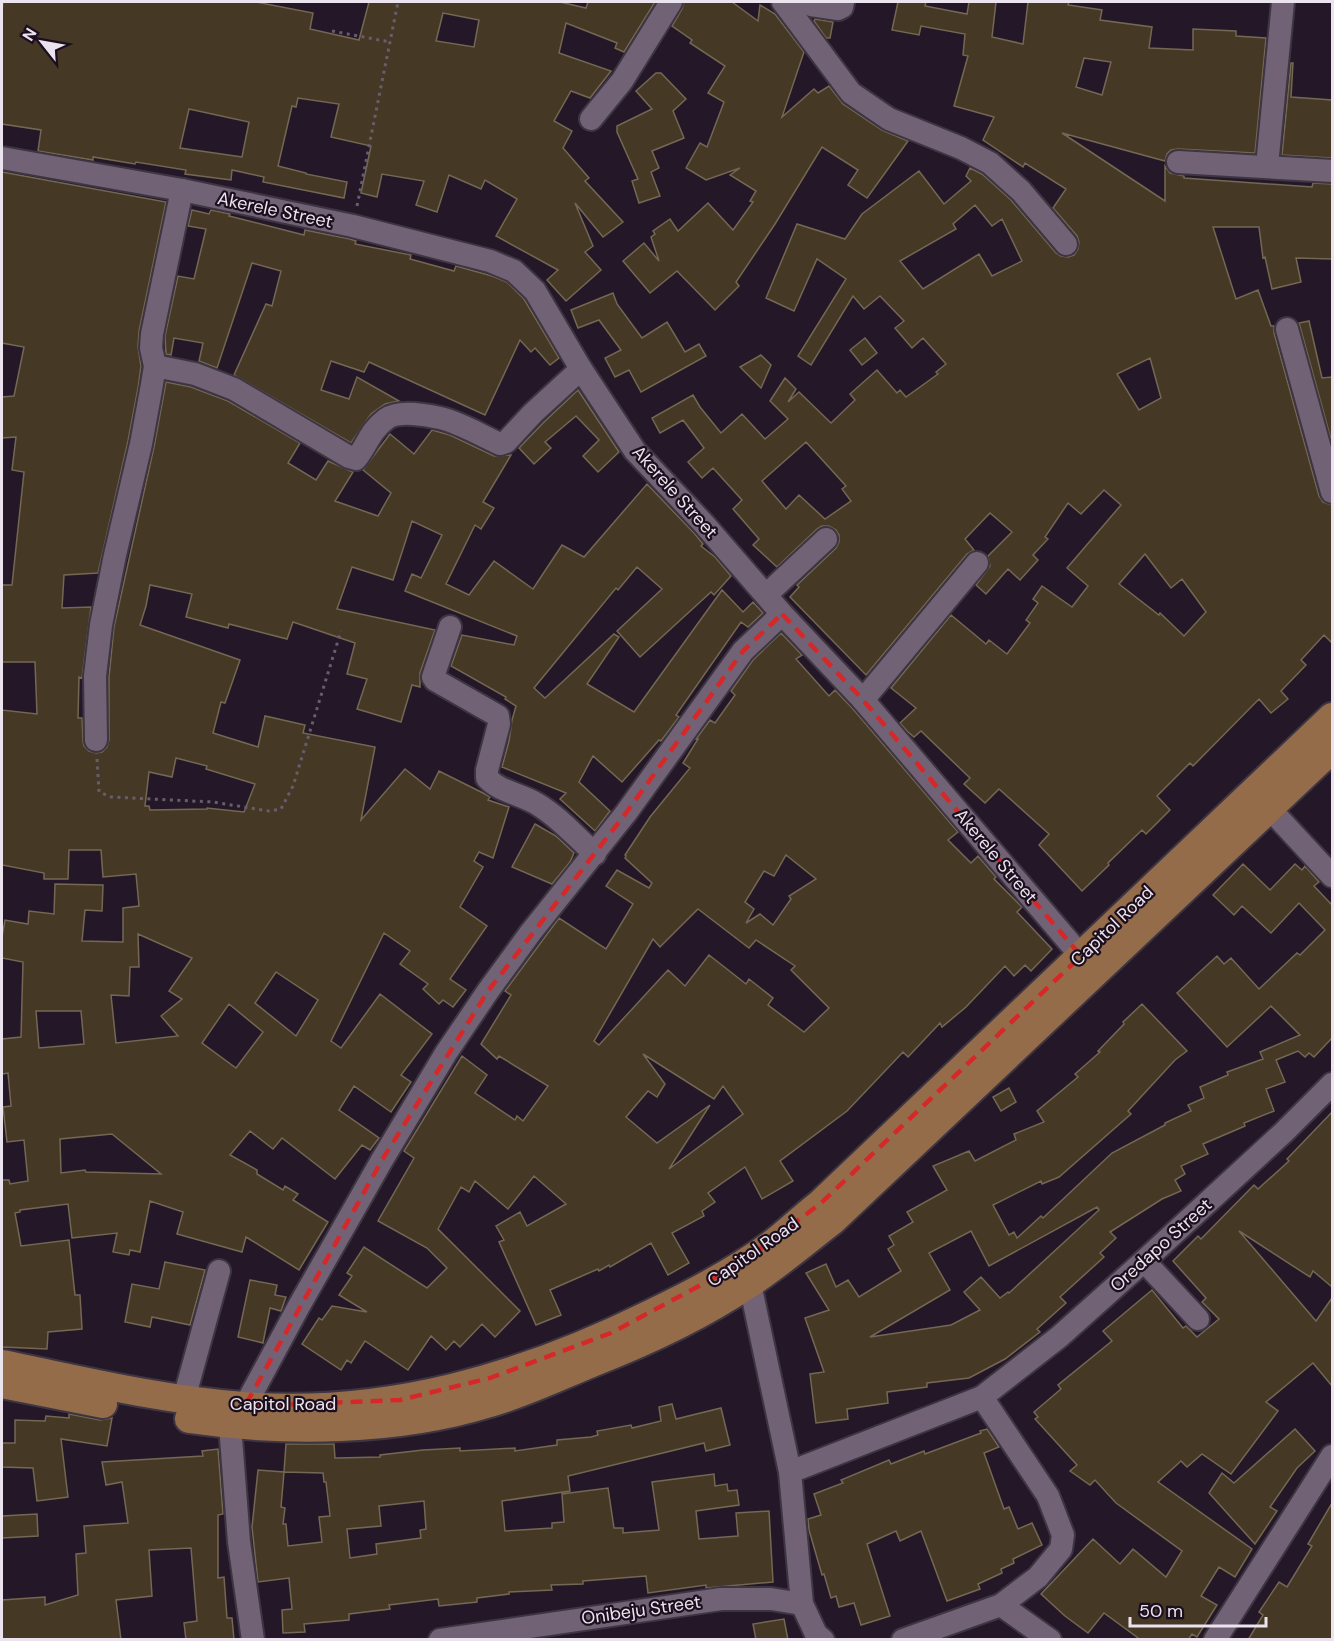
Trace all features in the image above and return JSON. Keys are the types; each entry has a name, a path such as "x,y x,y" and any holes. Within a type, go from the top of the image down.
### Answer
{"main road":[{"name":"Capitol Road","path":"745,1274 832,1221 1261,800 1332,717"},
{"name":"Capitol Road","path":"2,1364 184,1399 291,1429 355,1426 427,1418 490,1403 609,1357 669,1330 717,1305 771,1244 820,1203 1081,956 1261,800 1332,749"},
{"name":"Capitol Road","path":"2,1384 168,1416 238,1416"}],"street":[{"path":"591,119 622,81 671,2"},
{"path":"783,2 851,93 889,120 961,148 990,164 1021,191 1066,244"},
{"path":"808,2 811,5 838,9 842,7 843,2"},
{"path":"1267,166 1282,2"},
{"name":"Akerele Street","path":"2,158 182,190 353,226 490,261 514,271 535,291 580,369 635,451 704,524 782,614 862,700 1081,956"},
{"path":"1178,162 1332,171"},
{"path":"96,740 95,676 101,625 141,444 155,366 152,334 182,190"},
{"path":"1287,329 1332,492"},
{"path":"155,366 195,374 234,389 289,423 356,459 371,432 388,417 402,414 442,418 500,444 506,442 580,369"},
{"path":"766,595 826,539"},
{"path":"862,700 977,563"},
{"path":"253,1640 239,1542 238,1416 371,1179 446,1053 488,991 531,932 595,854 743,651 782,614"},
{"path":"450,627 433,677 498,716 499,724 487,778 493,785 552,813 595,854"},
{"path":"1261,800 1332,876"},
{"name":"Oredapo Street","path":"790,1472 982,1397 1059,1336 1144,1261 1284,1132 1332,1084"},
{"path":"1144,1261 1198,1319"},
{"path":"184,1399 219,1271"},
{"path":"745,1274 790,1472 802,1604 816,1634 823,1640"},
{"path":"903,1640 1001,1605 1038,1577 1060,1549 1063,1536 1048,1496 982,1397"},
{"path":"1215,1640 1332,1456"},
{"name":"Onibeju Street","path":"440,1640 721,1599 771,1599 802,1604"},
{"path":"1001,1605 1050,1640"}],"path":[{"path":"353,226 398,2"},
{"path":"332,31 390,42"},
{"path":"96,740 99,792 101,794 111,797 213,802 269,812 281,809 293,786 341,631"}],"highlighted area":[{"path":"782,614 863,700 1081,956 821,1203 740,1264 611,1333 490,1378 400,1400 245,1406 382,1160 488,991 626,813 743,651"}],"building":[{"path":"3,2 256,2 313,13 310,29 359,40 369,2 560,2 586,8 588,2 655,2 624,52 615,48 617,43 566,23 559,53 611,71 590,98 571,91 554,121 572,131 563,148 589,178 585,181 623,222 603,237 575,203 593,246 585,252 601,270 566,301 547,280 558,270 496,236 517,199 485,180 481,189 449,175 437,212 416,205 424,181 382,174 377,197 361,193 371,146 331,137 339,104 298,98 296,107 292,106 278,166 347,182 344,198 263,182 264,177 232,170 231,180 185,174 186,170 136,162 135,164 93,157 93,160 38,151 41,130 2,124","holes":["443,13 479,20 474,47 436,41","189,109 249,122 242,157 180,148"]},
{"path":"684,2 732,2 758,21 760,5 775,14 804,52 782,117 814,89 818,93 829,86 843,104 882,130 908,141 867,198 848,185 858,170 822,147 736,282 739,286 715,310 677,271 650,293 623,261 644,243 659,261 651,237 655,234 653,231 670,219 678,231 708,203 733,230 753,202 750,201 756,191 730,175 740,168 706,180 686,168 700,143 707,147 724,102 708,93 725,66 690,43 692,40 672,26"},
{"path":"898,2 926,2 925,6 967,14 969,2 996,2 992,37 1023,44 1028,2 1069,2 1068,5 1102,10 1100,20 1152,27 1149,48 1193,50 1193,29 1236,31 1236,36 1266,38 1255,153 1178,149 1171,150 1165,161 1062,133 1165,201 1165,166 1170,173 1184,176 1184,178 1312,187 1313,183 1332,184 1332,259 1296,258 1301,282 1272,289 1265,257 1263,258 1259,227 1213,227 1236,299 1258,290 1271,326 1274,326 1319,496 1323,502 1332,505 1332,643 1324,635 1301,660 1306,665 1281,691 1288,699 1271,713 1259,699 1193,766 1190,763 1157,796 1170,810 1146,834 1142,830 1082,891 1039,845 1049,834 999,789 985,803 964,784 970,778 921,731 914,737 907,731 900,723 916,708 891,688 951,615 986,644 989,640 1007,654 1030,623 1026,620 1038,603 1033,599 1042,586 1072,607 1088,586 1067,568 1121,505 1104,490 1081,514 1068,503 1045,537 1048,539 1033,555 1038,560 1020,580 1008,569 986,594 976,585 990,566 988,556 1012,532 990,513 965,539 974,550 967,554 866,675 790,597 799,587 797,585 836,548 839,535 836,530 829,526 817,529 777,567 753,545 759,539 733,509 742,500 713,468 702,478 688,462 704,448 683,420 660,433 652,418 693,395 721,433 742,414 765,439 788,419 770,401 785,378 796,389 788,402 799,392 831,423 855,400 850,394 877,370 897,393 900,390 906,397 938,374 936,372 946,364 923,338 912,348 895,328 904,321 880,296 864,309 853,296 811,365 798,356 846,279 817,259 794,311 766,298 797,224 845,239 862,214 919,171 944,204 971,181 966,176 970,168 982,174 1011,200 1056,253 1068,257 1074,255 1078,249 1077,236 1053,208 1066,189 1025,163 1023,167 983,140 994,117 954,106 968,56 963,55 965,34 921,26 919,35 892,30","holes":["1084,58 1111,62 1102,95 1076,87","975,205 992,226 1002,219 1022,261 992,276 979,254 923,289 900,261 956,229 953,224","1150,358 1161,398 1139,410 1117,374","806,442 846,486 842,489 851,501 825,519 799,495 786,509 762,481","1145,554 1171,588 1182,579 1206,612 1184,636 1160,613 1159,615 1119,584"]},
{"path":"815,19 833,22 830,38 826,38 814,21"},
{"path":"1291,63 1293,63 1291,97 1332,100 1332,158 1282,155"},
{"path":"656,73 661,73 686,99 673,111 684,138 652,151 659,168 651,172 660,196 639,203 632,181 638,179 617,132 617,126 652,109 636,91"},
{"path":"2,172 166,202 139,331 138,347 141,366 138,388 98,573 64,575 62,608 91,607 82,678 79,677 78,718 82,718 84,746 89,751 102,752 109,740 109,677 114,627 166,382 191,387 228,401 300,443 288,463 316,480 328,461 353,472 335,501 378,516 391,493 363,470 390,434 414,454 432,430 450,435 494,456 511,455 483,502 494,508 481,529 475,525 446,584 469,595 494,561 533,589 562,545 584,557 647,484 694,533 703,544 701,546 715,557 731,576 714,595 711,592 640,657 617,631 662,589 637,567 618,590 616,588 534,688 545,698 614,634 619,637 587,684 634,712 722,590 743,612 753,602 763,613 748,627 741,622 676,715 679,717 661,741 659,740 622,782 593,756 579,782 610,811 595,831 560,799 566,793 502,767 516,706 505,699 506,697 451,666 462,635 514,645 517,636 405,591 412,574 421,578 442,535 412,521 393,580 352,567 337,609 435,630 420,673 420,687 412,685 401,722 357,709 367,679 347,674 355,643 293,622 287,639 229,624 228,628 186,617 192,594 150,585 140,625 240,660 225,703 221,702 213,733 258,747 265,716 305,725 303,733 375,747 361,820 405,769 430,789 439,771 485,794 490,797 488,800 509,807 493,858 479,852 474,861 483,867 460,907 487,926 450,979 466,990 453,1007 443,1000 439,1004 423,989 428,984 400,964 410,951 384,933 331,1041 341,1048 380,994 432,1034 401,1075 411,1082 391,1112 354,1086 339,1110 379,1138 370,1150 362,1145 335,1179 282,1138 273,1149 250,1131 230,1155 257,1170 257,1174 283,1190 285,1186 298,1194 293,1200 328,1222 299,1270 246,1237 242,1252 177,1234 183,1212 150,1201 140,1252 130,1250 129,1255 113,1252 117,1233 72,1238 68,1204 20,1210 15,1213 21,1246 69,1240 75,1295 80,1295 82,1329 48,1332 47,1349 2,1347 2,1180 9,1180 10,1184 28,1181 24,1140 7,1142 3,1107 11,1106 8,1073 2,1074 2,1039 21,1037 23,962 2,958 5,920 28,924 29,911 54,914 55,884 103,885 102,911 85,910 82,941 123,942 123,908 139,906 136,874 103,877 101,850 69,850 68,879 44,879 44,873 2,865 2,710 37,714 35,662 2,662 2,585 12,585 24,472 12,470 16,437 2,438 2,397 14,396 24,347 2,343","holes":["176,758 207,766 206,769 255,784 244,812 207,808 150,810 149,806 145,806 149,772 172,777","138,934 192,958 169,991 182,999 161,1016 178,1036 116,1043 111,995 129,996 130,967 139,967","276,972 318,1000 296,1036 255,1003","229,1004 263,1032 236,1068 202,1043","36,1011 81,1011 84,1044 39,1048","112,1134 161,1174 86,1172 85,1170 61,1173 60,1139"]},
{"path":"192,210 209,214 211,210 230,214 229,216 304,235 305,230 350,239 356,241 355,244 411,255 410,259 454,271 456,266 507,282 524,299 559,358 550,365 535,348 531,352 520,340 485,415 369,362 364,372 331,361 321,390 349,399 357,377 399,401 385,404 371,414 351,443 234,375 266,304 272,306 281,271 252,263 217,368 199,361 203,343 174,338 171,355 166,354 165,336 178,276 194,279 206,229 188,226"},
{"path":"613,293 617,304 642,338 667,322 685,352 699,344 706,356 641,392 629,370 615,377 605,358 621,350 599,320 578,328 571,310"},
{"path":"1309,321 1322,378 1332,377 1332,443 1299,323"},
{"path":"865,338 877,353 862,365 850,350"},
{"path":"761,355 771,365 761,388 740,367"},
{"path":"578,390 619,452 598,472 583,456 599,440 576,416 545,442 551,448 534,464 519,448"},
{"path":"781,633 802,655 796,659 829,696 835,690 853,709 958,832 948,840 971,863 978,856 996,877 994,879 1022,907 1017,912 1052,949 1031,971 1025,965 1014,976 1005,966 966,1007 942,1027 940,1023 908,1057 903,1052 847,1111 780,1161 793,1181 762,1199 745,1167 708,1193 715,1202 702,1211 704,1216 672,1233 689,1263 668,1275 651,1243 610,1267 609,1265 599,1271 598,1269 550,1290 561,1315 536,1325 499,1242 504,1240 496,1226 520,1212 527,1226 566,1204 534,1176 508,1209 475,1181 469,1192 461,1187 438,1229 520,1311 495,1337 482,1324 460,1347 454,1341 446,1350 431,1336 408,1370 365,1341 351,1363 347,1360 341,1370 302,1344 319,1318 322,1320 332,1306 367,1312 339,1295 352,1276 347,1273 364,1247 427,1288 447,1268 427,1248 378,1221 414,1158 404,1151 462,1056 487,1075 475,1093 515,1120 517,1116 523,1121 548,1086 499,1056 497,1059 481,1044 511,995 505,991 559,918 606,949 633,904 606,886 617,870 649,888 652,883 625,858 625,855 650,817 690,768 683,763 698,739 696,739 710,720 715,723 735,695 731,691 753,660","holes":["786,855 816,879 789,896 791,899 773,925 760,914 746,923 754,909 745,902 764,871 774,876","698,909 749,948 756,940 795,966 791,970 829,1008 804,1032 768,1005 773,998 749,979 746,984 709,955 685,986 668,970 599,1045 594,1041 653,939 660,947","643,1054 714,1099 723,1086 743,1114 669,1169 710,1105 657,1143 626,1117 648,1091 657,1097 665,1084"]},
{"path":"535,824 556,836 574,853 570,862 552,884 512,867"},
{"path":"1243,864 1270,890 1295,864 1302,870 1305,866 1319,882 1314,886 1332,905 1332,1038 1314,1057 1309,1053 1305,1057 1298,1051 1276,1060 1285,1082 1266,1089 1274,1111 1203,1144 1208,1154 1181,1166 1185,1174 1175,1180 1181,1191 1162,1199 1110,1232 1116,1238 1100,1253 1104,1257 1060,1297 1066,1303 1037,1329 1040,1332 1005,1359 969,1378 927,1383 927,1387 887,1392 888,1403 847,1409 848,1419 816,1423 810,1374 824,1372 805,1318 829,1310 806,1273 826,1264 836,1287 848,1280 859,1297 901,1271 888,1249 894,1245 889,1236 913,1222 907,1212 947,1190 933,1166 969,1151 975,1161 1016,1140 1014,1134 1044,1122 1037,1111 1078,1077 1075,1074 1100,1052 1098,1051 1124,1024 1123,1022 1142,1004 1187,1051 1175,1060 1128,1111 1131,1114 1059,1177 1042,1184 1041,1181 993,1205 1009,1235 1014,1232 1017,1238 1041,1216 1043,1218 1112,1153 1191,1111 1188,1105 1204,1098 1200,1087 1228,1075 1227,1072 1263,1059 1260,1052 1300,1035 1271,1006 1227,1047 1177,993 1217,956 1224,964 1231,958 1259,989 1297,953 1300,955 1325,930 1299,903 1271,933 1242,906 1234,915 1213,895","holes":["1097,1207 1099,1210 1009,1293 1000,1298 981,1277 964,1292 980,1310 951,1325 870,1337 950,1290 929,1253 971,1231 989,1266"]},
{"path":"1009,1088 1016,1102 1001,1111 993,1097"},
{"path":"1332,1112 1332,1287 1313,1271 1310,1277 1239,1231 1316,1321 1332,1298 1332,1386 1313,1363 1266,1402 1278,1411 1231,1474 1202,1454 1187,1467 1181,1461 1158,1482 1252,1549 1235,1577 1219,1567 1201,1596 1217,1605 1197,1637 1192,1634 1188,1640 1141,1640 1104,1613 1088,1633 1041,1594 1093,1539 1120,1564 1133,1549 1166,1577 1182,1551 1116,1503 1095,1480 1090,1485 1070,1471 1077,1465 1035,1419 1038,1417 1034,1412 1061,1389 1058,1385 1112,1341 1103,1331 1152,1290 1183,1328 1186,1326 1197,1337 1219,1319 1202,1302 1206,1298 1173,1261 1198,1236 1201,1239 1254,1185 1258,1189 1289,1161 1287,1159"},
{"path":"165,1262 205,1270 190,1325 152,1317 150,1327 125,1322 132,1284 159,1289"},
{"path":"250,1280 277,1285 275,1295 286,1297 281,1311 270,1308 263,1343 238,1337"},
{"path":"672,1404 676,1419 721,1408 730,1445 706,1451 704,1443 568,1476 570,1491 502,1501 505,1531 552,1528 552,1523 564,1522 562,1494 608,1488 614,1528 623,1528 623,1533 659,1530 652,1482 714,1474 715,1486 727,1484 728,1491 737,1490 739,1505 696,1511 699,1539 738,1536 736,1513 769,1511 773,1582 706,1588 706,1585 648,1593 646,1576 583,1581 583,1584 551,1585 552,1590 509,1592 509,1594 477,1598 477,1602 439,1606 438,1599 389,1605 390,1609 349,1614 349,1620 304,1624 305,1632 283,1633 282,1610 292,1609 289,1578 258,1582 252,1527 258,1470 284,1472 286,1444 334,1444 335,1458 380,1457 380,1455 423,1450 460,1448 460,1451 515,1448 515,1451 557,1445 557,1440 591,1437 598,1435 597,1431 631,1425 632,1428 661,1421 659,1407","holes":["284,1472 323,1473 330,1516 319,1517 322,1542 288,1546 286,1524 283,1524 285,1508 281,1507","424,1501 426,1529 420,1530 421,1538 376,1544 377,1554 350,1558 347,1529 381,1526 379,1506"]},
{"path":"69,1414 100,1420 112,1418 107,1446 61,1439 68,1497 37,1501 33,1468 2,1467 2,1443 15,1443 15,1420 45,1421 46,1416 69,1418"},
{"path":"987,1429 999,1447 984,1453 1004,1509 1009,1507 1018,1529 1032,1523 1042,1545 1013,1559 1014,1563 1001,1569 1002,1573 978,1584 980,1589 947,1601 921,1531 900,1541 896,1531 867,1544 890,1616 861,1625 854,1603 839,1607 836,1596 831,1598 824,1574 822,1575 809,1530 808,1519 821,1515 814,1494 843,1483 841,1480 889,1460 891,1464 924,1451 925,1454"},
{"path":"1295,1429 1315,1451 1297,1468 1270,1507 1277,1511 1255,1544 1209,1493 1222,1473 1234,1483"},
{"path":"218,1449 223,1514 218,1515 218,1578 224,1577 227,1618 232,1618 234,1640 186,1640 184,1623 197,1621 191,1548 149,1550 152,1596 116,1600 121,1640 2,1640 2,1600 45,1597 45,1605 78,1595 76,1554 86,1553 84,1526 128,1523 122,1482 106,1485 102,1462 203,1456 202,1451"},
{"path":"1332,1503 1332,1640 1248,1640 1263,1615 1259,1612 1279,1582 1287,1587 1312,1546 1308,1544"},
{"path":"37,1514 38,1536 2,1538 2,1516"},
{"path":"784,1619 788,1640 756,1640 753,1624"}]}
